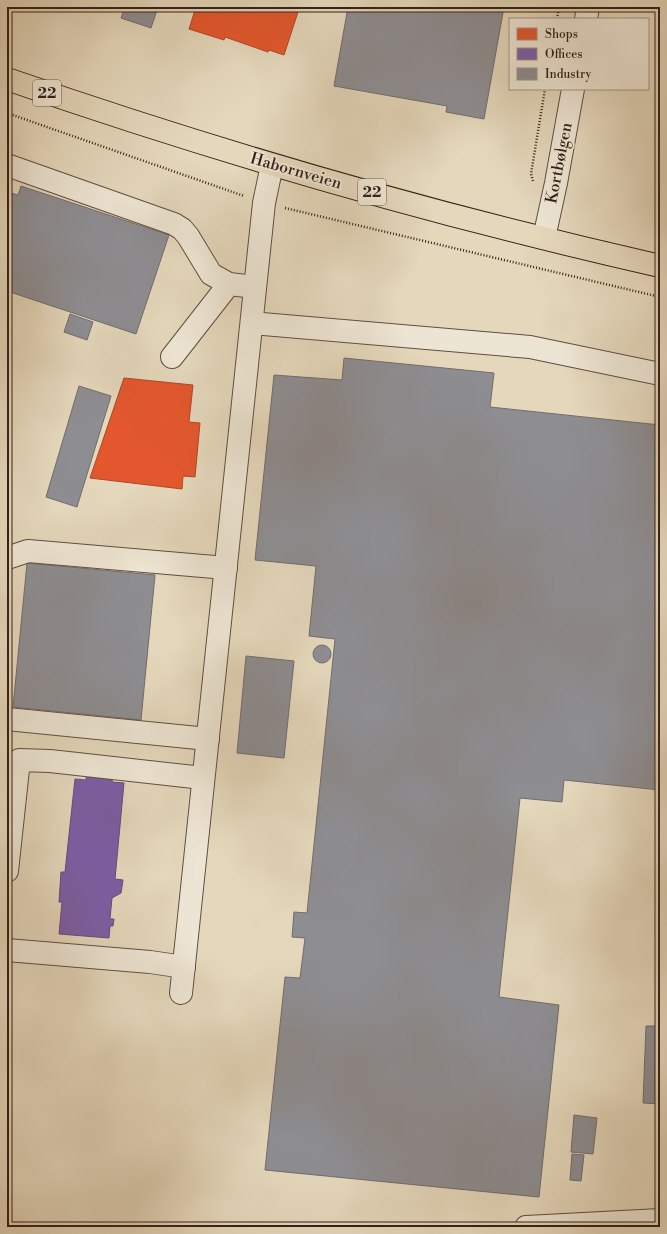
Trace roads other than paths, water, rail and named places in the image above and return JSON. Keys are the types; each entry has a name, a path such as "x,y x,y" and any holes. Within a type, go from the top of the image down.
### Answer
{"highway":[{"name":"Habornveien","path":"7,79 172,135 272,165 544,238 660,266"}],"street":[{"path":"586,18 588,7"},
{"name":"Kortbølgen","path":"544,238 556,183 573,90"},
{"path":"7,165 174,224 182,229 188,236 211,274 229,284 256,287"},
{"path":"181,993 264,203 272,165"},
{"path":"172,357 229,284"},
{"path":"252,323 530,347 660,374"},
{"path":"7,558 28,551 226,568"},
{"path":"7,719 208,739"},
{"path":"7,871 18,760 50,761 203,778"},
{"path":"7,950 150,962 184,967"},
{"path":"526,1227 660,1220"}]}
